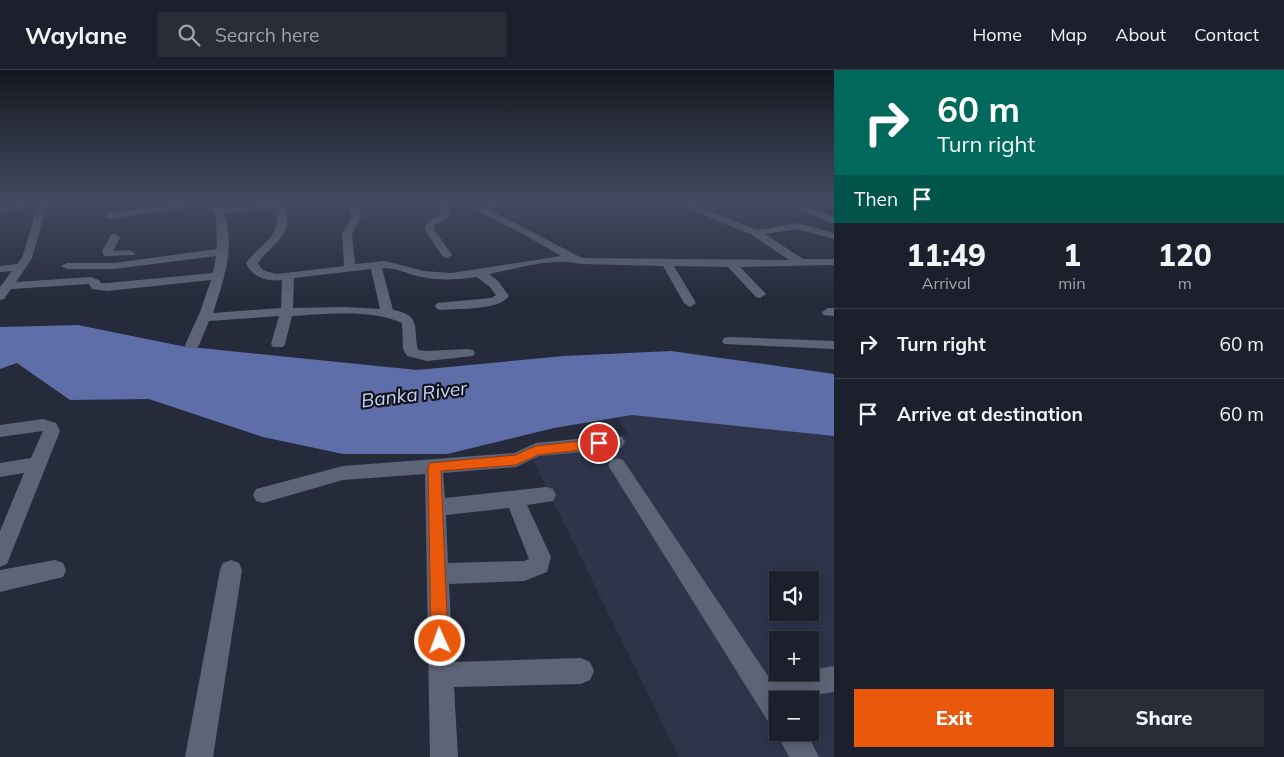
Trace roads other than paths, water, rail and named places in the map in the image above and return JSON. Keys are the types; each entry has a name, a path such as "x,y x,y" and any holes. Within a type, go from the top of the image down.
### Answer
{"street":[{"path":"4,291 27,258 36,233"},
{"path":"192,346 211,302 223,247 222,233"},
{"path":"280,233 256,256 252,263 255,270 264,275 288,276 397,265 431,276 481,274 529,263 572,258 591,262 834,263"},
{"path":"348,233 350,269"},
{"path":"432,233 447,255"},
{"path":"530,233 572,258"},
{"path":"756,233 801,263"},
{"path":"115,237 107,251 108,254 223,247"},
{"path":"67,266 114,266 223,247"},
{"path":"666,261 690,303"},
{"path":"730,263 760,294"},
{"path":"0,269 21,266"},
{"path":"376,266 387,313"},
{"path":"441,306 498,300 503,296 502,292 481,274"},
{"path":"4,291 91,280 95,282 96,286 107,286 217,276"},
{"path":"278,344 288,313 288,276"},
{"path":"205,317 345,310 387,313 402,316 408,320 410,325 409,347 412,353 428,356 468,353"},
{"path":"729,341 834,345"},
{"path":"0,431 43,425 50,427 52,431 0,557"},
{"path":"263,495 343,473 516,460 542,449 616,442"},
{"path":"0,470 37,464"},
{"path":"617,465 769,700"},
{"path":"434,467 444,757"},
{"path":"435,508 546,495"},
{"path":"438,574 524,571 539,565 540,557 515,499"},
{"path":"0,581 55,570"},
{"path":"199,757 231,570"},
{"path":"441,675 581,670"},
{"path":"762,690 834,679"},
{"path":"795,741 805,757"}],"water":[{"name":"Banka River","path":"78,325 181,346 417,370 564,356 671,351 834,374 834,436 632,415 554,428 447,454 343,454 263,437 149,399 70,400 17,363 0,369 0,327"}]}
